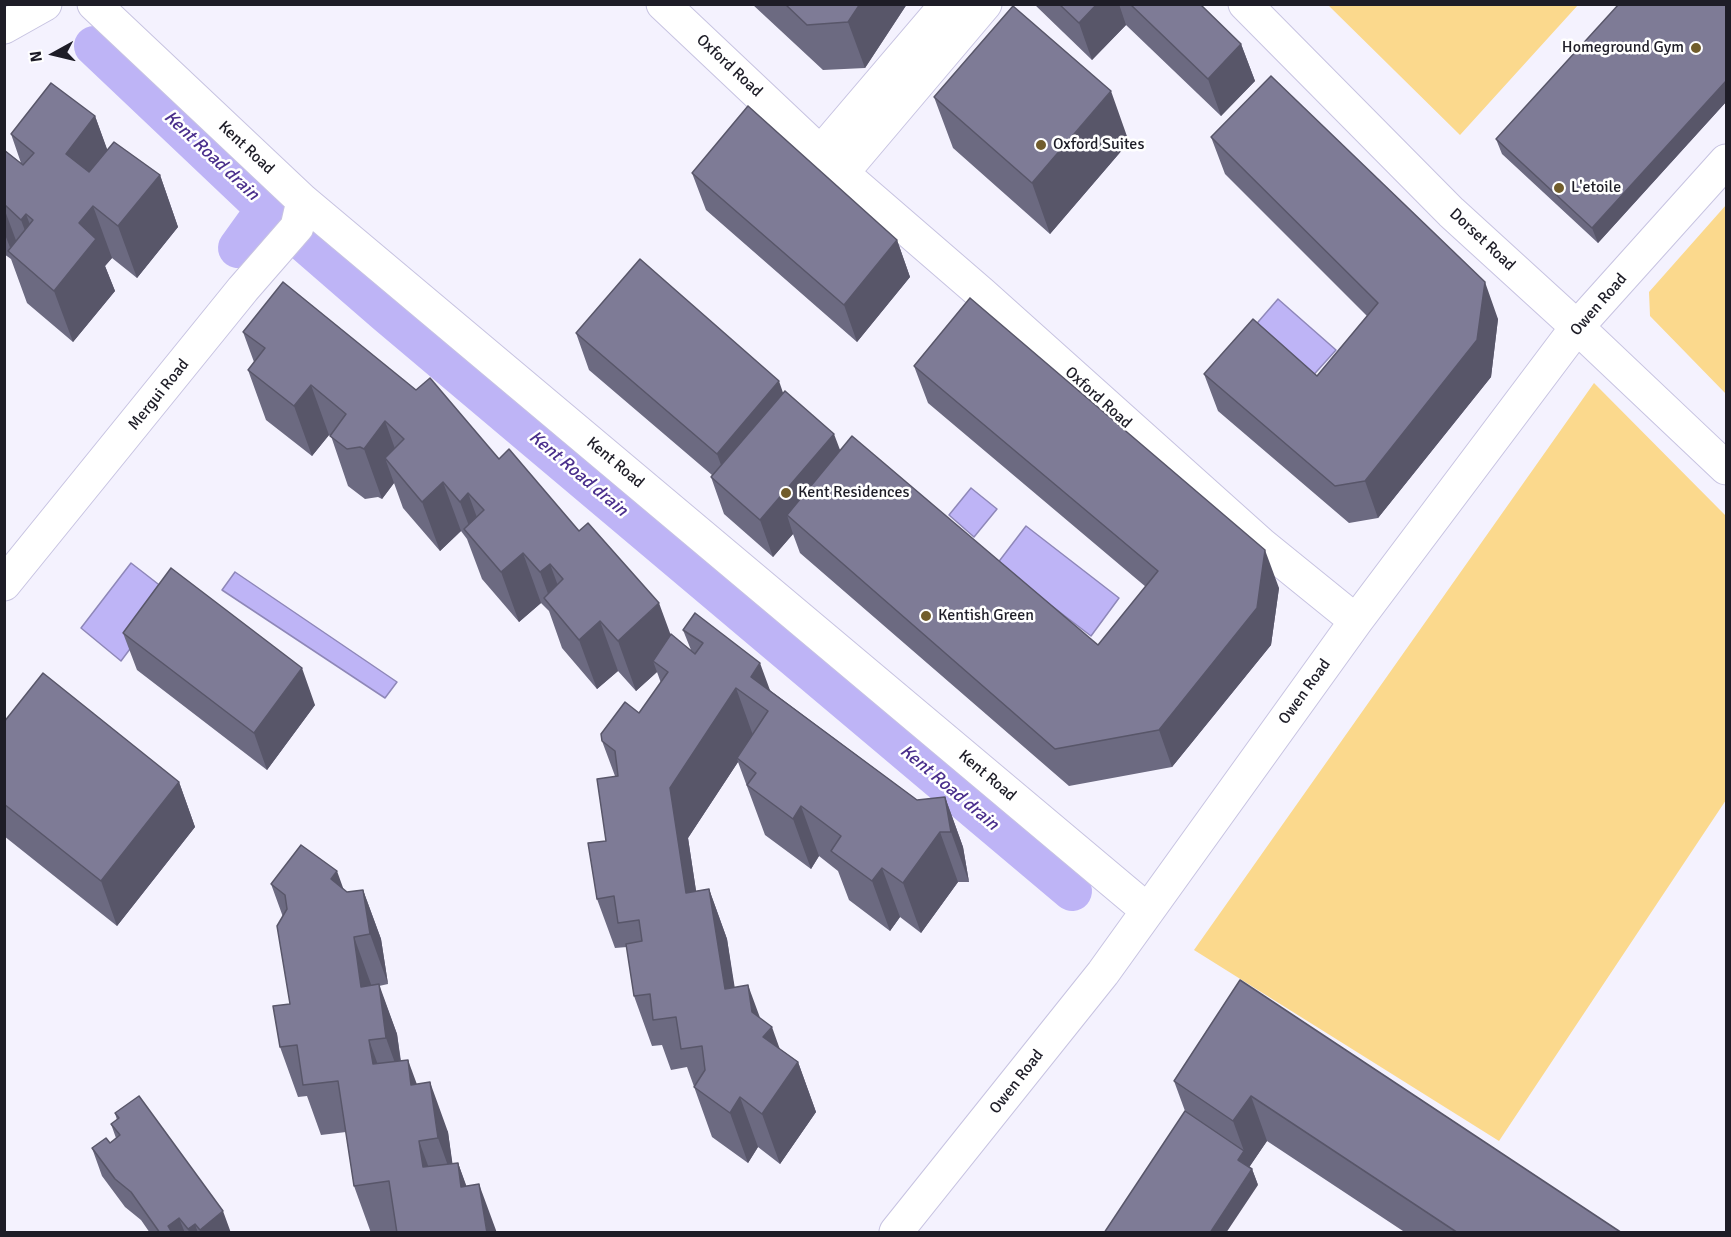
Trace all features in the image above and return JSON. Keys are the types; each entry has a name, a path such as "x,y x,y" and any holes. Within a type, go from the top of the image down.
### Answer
{"street":[{"path":"4,27 45,4"},
{"name":"Kent Road","path":"94,4 300,214 1147,910"},
{"name":"Oxford Road","path":"663,4 832,163 1261,544 1356,621"},
{"path":"832,163 946,4"},
{"path":"832,163 986,4"},
{"name":"Dorset Road","path":"1245,4 1451,212 1726,468"},
{"name":"Owen Road","path":"896,1233 1103,973 1356,621 1577,327 1726,161"},
{"name":"Mergui Road","path":"4,584 261,269 300,214"}],"shaded area":[{"path":"1328,5 1578,5 1460,135"},
{"path":"1726,205 1726,394 1650,316 1649,292"},
{"path":"1278,299 1336,350 1309,380 1252,329"},
{"path":"1594,383 1726,516 1726,800 1499,1141 1194,950"},
{"path":"971,488 997,509 974,537 949,515"},
{"path":"1026,526 1119,598 1091,636 997,564"},
{"path":"131,563 171,594 121,661 81,628"},
{"path":"235,572 397,682 385,698 222,590"}],"building":[{"path":"785,4 860,4 848,22 807,25"},
{"path":"1059,4 1097,4 1079,23"},
{"path":"1130,4 1200,4 1241,44 1208,79"},
{"path":"1619,4 1726,4 1726,81 1592,228 1496,139"},
{"path":"1013,6 1111,91 1032,183 934,97"},
{"path":"1271,76 1485,282 1477,340 1365,481 1335,486 1204,374 1253,319 1317,376 1378,303 1211,137"},
{"path":"51,83 95,116 66,154 89,172 114,142 160,175 118,226 93,206 79,223 96,239 54,291 8,251 33,220 26,214 21,220 4,204 4,150 23,165 34,153 11,134"},
{"path":"748,106 897,240 844,305 692,173"},
{"path":"640,259 779,381 717,454 576,333"},
{"path":"283,282 416,390 430,378 499,459 509,449 579,531 588,523 659,603 618,641 600,621 579,640 544,598 563,579 550,564 540,572 523,553 501,572 464,529 484,510 468,493 460,502 443,482 422,502 385,458 404,439 385,421 364,449 360,447 347,449 330,436 346,414 311,385 294,406 248,370 265,348 243,332"},
{"path":"970,298 1265,550 1257,608 1159,730 1055,749 787,515 852,436 1098,645 1158,571 914,366"},
{"path":"785,391 834,434 760,520 711,477"},
{"path":"171,568 302,668 254,733 123,633"},
{"path":"695,613 760,663 751,677 917,800 945,797 951,832 940,832 903,883 882,868 872,881 831,851 841,836 801,806 793,819 747,785 756,773 737,758 768,711 736,688 670,788 686,893 709,889 725,989 748,985 752,1012 772,1027 763,1037 798,1062 762,1114 740,1097 730,1113 694,1087 705,1070 702,1046 681,1049 676,1017 653,1020 650,994 634,996 626,944 642,941 639,920 618,923 614,896 597,899 588,843 606,841 597,779 618,776 615,751 602,741 601,734 625,702 639,713 668,672 653,661 671,634 695,654 703,643 683,630"},
{"path":"43,673 179,782 101,881 4,804 4,722"},
{"path":"301,845 337,871 331,879 347,892 363,890 370,934 354,937 361,987 379,984 386,1038 369,1040 373,1064 408,1060 411,1085 430,1082 438,1138 419,1141 423,1167 458,1163 461,1187 479,1184 487,1233 397,1233 389,1181 354,1186 338,1081 303,1085 297,1045 280,1047 273,1006 290,1004 277,926 287,909 285,895 271,884"},
{"path":"1240,980 1622,1233 1458,1233 1251,1096 1233,1121 1174,1081"},
{"path":"139,1096 223,1211 200,1230 195,1224 188,1229 179,1218 168,1226 172,1233 160,1233 131,1192 115,1179 92,1148 106,1138 110,1143 120,1135 111,1124 119,1118 115,1113"},
{"path":"1185,1111 1244,1151 1238,1160 1252,1169 1210,1233 1104,1233"}],"waterway":[{"name":"Kent Road drain","path":"94,46 266,209 387,314 1072,891"},
{"path":"238,248 266,209"}],"place":[{"name":"Homeground Gym","path":"1696,48"},
{"name":"Oxford Suites","path":"1041,145"},
{"name":"L'etoile","path":"1559,188"},
{"name":"Kent Residences","path":"786,493"},
{"name":"Kentish Green","path":"926,616"}]}
